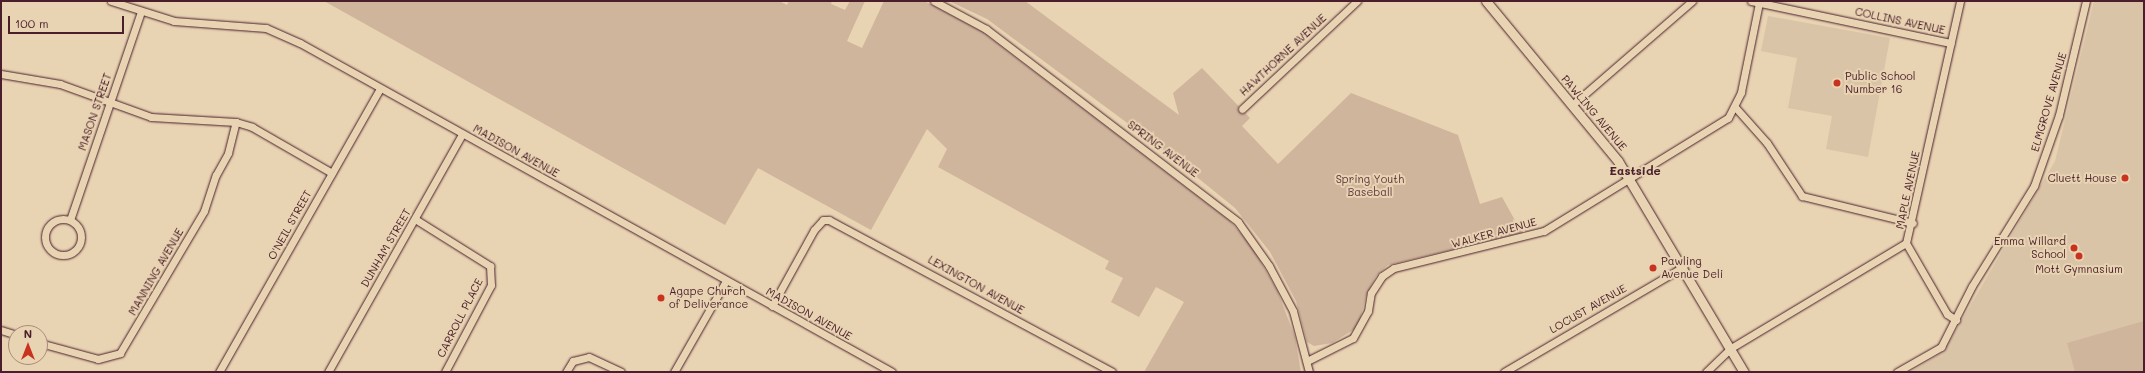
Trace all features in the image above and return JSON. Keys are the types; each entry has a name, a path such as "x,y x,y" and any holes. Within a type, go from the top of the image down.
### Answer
{"main road":[{"name":"PAWLING AVENUE","path":"1490,2 1632,180 1744,372"}],"street":[{"name":"MADISON AVENUE","path":"111,1 174,21 266,28 462,134 726,282 892,372"},
{"name":"SPRING AVENUE","path":"934,1 986,29 1238,222 1280,284 1293,311 1309,372"},
{"name":"HAWTHORNE AVENUE","path":"1242,108 1357,1"},
{"path":"1572,105 1692,1"},
{"name":"COLLINS AVENUE","path":"1751,1 1950,43"},
{"name":"MAPLE AVENUE","path":"1706,372 1731,348 1906,243 1912,223 1960,1"},
{"name":"ELMGROVE AVENUE","path":"1897,372 1942,346 1972,286 2034,186 2059,115 2086,1"},
{"name":"WALKER AVENUE","path":"1307,361 1353,338 1368,311 1371,294 1382,276 1394,268 1544,232 1632,180 1728,118 1735,107 1759,3"},
{"name":"MASON STREET","path":"70,220 141,11"},
{"path":"1,74 44,80 151,117 236,122 252,127 332,173"},
{"name":"O'NEIL STREET","path":"219,372 380,89"},
{"path":"1735,107 1767,143 1802,196 1912,223"},
{"name":"MANNING AVENUE","path":"48,345 98,360 120,353 204,211 216,175 228,153 236,122"},
{"name":"DUNHAM STREET","path":"328,372 462,134"},
{"name":"CARROLL PLACE","path":"415,219 486,261 492,273 491,285 445,372"},
{"path":"57,220 70,220 80,232 80,243 68,254 57,253 48,245 46,233 57,220"},
{"name":"LEXINGTON AVENUE","path":"772,306 814,230 823,220 829,220 1112,372"},
{"path":"1906,243 1947,314 1956,320"},
{"name":"LOCUST AVENUE","path":"1504,372 1683,267"},
{"path":"674,372 726,282"},
{"path":"566,372 573,361 589,357 621,372"}],"shaded area":[{"name":"Emma Willard School","path":"2094,1 2144,1 2144,372 1910,372 1943,352 2055,161"},
{"name":"Public School Number 16","path":"1768,16 1890,38 1868,157 1826,149 1832,116 1788,108 1797,58 1761,51"}],"green space":[{"path":"324,1 779,1 787,5 789,1 832,1 831,4 845,10 850,1 865,1 847,41 862,48 884,1 924,1 981,31 1230,221 1251,245 1277,290 1295,337 1301,372 1144,372 1184,302 1156,287 1139,317 1111,302 1123,278 1105,269 1109,261 938,167 947,149 927,129 871,230 758,168 725,225"},
{"name":"Spring Youth Baseball","path":"949,1 1025,1 1179,115 1173,93 1202,68 1250,118 1242,126 1278,164 1351,93 1458,135 1480,204 1502,197 1522,233 1388,265 1376,276 1366,296 1358,327 1332,343 1314,346 1307,342 1296,301 1270,252 1235,208 1161,148 987,19"},
{"path":"2144,321 2144,372 2075,372 2067,343"}],"place":[{"name":"Public School Number 16","path":"1837,83"},
{"name":"Cluett House","path":"2125,178"},
{"name":"Emma Willard School","path":"2074,248"},
{"name":"Mott Gymnasium","path":"2079,256"},
{"name":"Pawling Avenue Deli","path":"1653,268"},
{"name":"Agape Church of Deliverance","path":"661,298"}],"district":[{"name":"Eastside","path":"1635,171"}]}
